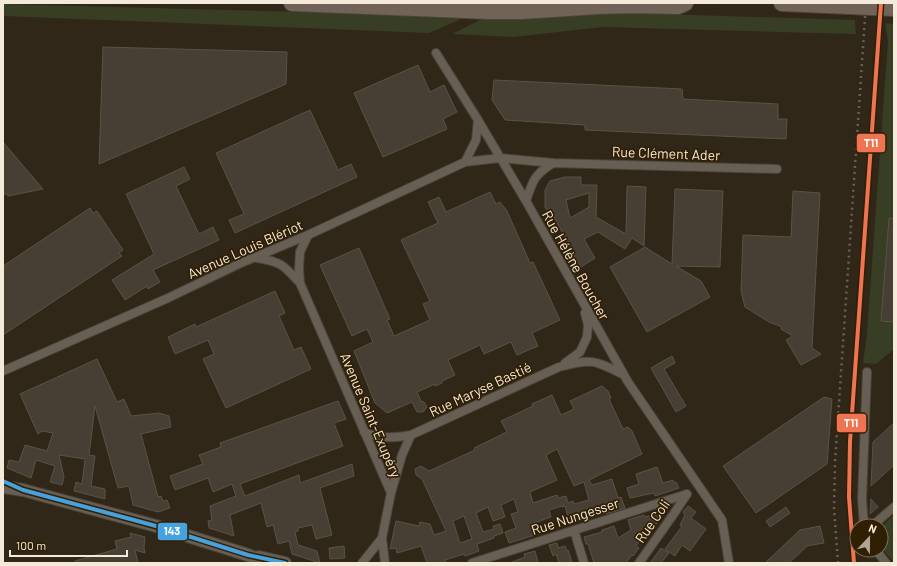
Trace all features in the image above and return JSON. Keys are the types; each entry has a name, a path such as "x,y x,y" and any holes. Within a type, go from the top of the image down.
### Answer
{"highway":[{"path":"292,3 489,11 522,11 605,5 678,6 685,3"},
{"path":"782,3 894,8"}],"main road":[{"path":"3,481 22,490"},
{"path":"3,487 22,490 156,526 248,555 285,563"},
{"path":"248,555 267,563"}],"street":[{"name":"Rue Hélène Boucher","path":"436,53 526,201 624,375 722,520 729,563"},
{"path":"465,162 476,140 478,120"},
{"name":"Avenue Louis Blériot","path":"3,371 168,298 241,263 256,258 465,162 500,158"},
{"name":"Rue Clément Ader","path":"500,158 553,162 777,169"},
{"path":"526,201 534,178 553,162"},
{"name":"Avenue Saint-Exupéry","path":"300,283 300,252 308,234"},
{"name":"Avenue Saint-Exupéry","path":"256,258 272,260 282,264 300,283 391,493 382,538 384,563"},
{"name":"Rue Maryse Bastié","path":"559,367 580,352 587,337 588,325 581,301"},
{"name":"Rue Maryse Bastié","path":"364,432 374,436 388,438 411,435 559,367 580,361 593,361 624,375"},
{"path":"863,518 862,499 867,372"},
{"path":"391,493 402,455 411,435"},
{"name":"Rue Nungesser","path":"472,563 687,494"},
{"name":"Rue Coli","path":"639,563 687,494"},
{"path":"881,518 894,507"},
{"path":"574,530 584,563"},
{"path":"362,563 382,538"}],"green space":[{"path":"3,4 342,13 461,19 429,33 3,16"},
{"path":"599,12 855,20 856,34 603,27 513,37 452,34 482,19 519,19"},
{"path":"885,23 894,24 894,349 876,364 863,363 867,334 888,41"},
{"path":"894,515 894,563 889,557 889,520"}],"building":[{"path":"103,47 287,52 286,84 99,164"},
{"path":"418,65 430,92 444,85 457,112 443,119 447,129 383,157 354,93"},
{"path":"494,80 682,89 683,99 778,104 778,119 787,119 786,139 585,130 585,125 505,120 492,100"},
{"path":"310,110 338,170 351,164 357,177 235,233 229,220 244,214 216,153"},
{"path":"3,142 43,189 8,196 6,193 3,196"},
{"path":"184,167 190,179 176,186 199,234 213,227 219,240 153,270 160,282 148,289 147,286 125,300 112,280 154,254 126,194"},
{"path":"565,177 581,177 581,185 597,185 596,217 626,234 627,186 646,187 644,246 632,238 625,249 598,232 584,239 595,258 581,267 567,244 568,243 554,217 552,218 545,207 545,190 550,181","holes":["589,193 589,207 570,218 566,200"]},
{"path":"675,189 723,191 720,267 676,266 701,281 710,297 647,332 610,267 645,247 672,264"},
{"path":"793,191 820,193 812,348 821,354 801,365 786,340 793,336 781,329 782,327 769,322 745,307 741,291 743,235 791,237"},
{"path":"490,192 496,204 500,202 507,211 530,263 533,262 560,320 532,333 538,346 517,355 511,342 484,354 480,345 448,360 455,375 442,381 442,383 435,386 435,384 417,392 421,401 424,402 427,407 423,412 417,412 412,402 387,413 375,403 354,351 373,342 367,329 352,336 320,265 359,248 390,319 387,320 394,336 430,320 423,304 430,301 401,240 438,223 428,202 439,197 446,212"},
{"path":"90,208 93,213 97,211 123,250 119,253 122,256 3,335 3,266"},
{"path":"889,218 894,219 894,322 881,321"},
{"path":"275,291 285,313 279,316 294,350 301,347 311,369 226,408 203,359 214,354 208,340 175,354 168,337 195,324 196,327"},
{"path":"672,356 675,363 664,369 686,406 676,412 651,368"},
{"path":"97,359 117,402 124,399 131,416 159,413 169,416 171,427 141,434 158,497 161,496 163,501 167,500 170,508 158,512 133,505 129,486 118,488 95,406 89,455 95,456 91,486 105,489 105,499 74,491 76,482 82,484 85,459 59,455 64,477 62,485 50,482 55,466 36,460 31,478 7,468 9,460 19,462 25,445 47,451 53,433 42,431 38,434 20,394"},
{"path":"602,386 608,391 611,398 609,399 623,429 628,427 632,431 642,454 589,480 592,485 612,479 618,498 621,497 625,508 578,521 577,518 569,520 565,506 562,506 549,510 551,517 531,524 535,535 509,543 505,532 516,528 511,514 518,512 514,499 501,505 505,517 493,521 488,507 476,513 483,532 494,529 493,526 500,524 503,533 477,544 479,551 465,556 464,554 445,560 446,563 427,563 421,546 397,553 396,548 390,549 396,521 419,526 420,522 430,524 434,535 446,531 422,479 416,475 415,469 421,466 429,471 475,450 474,448 507,432 501,421 552,395 561,415 574,409 570,401","holes":["557,449 574,486 584,482 589,500 574,504 573,501 568,503 566,496 558,498 557,495 533,503 530,492 557,480 546,455","464,516 472,539 460,543 453,521"]},
{"path":"824,397 832,399 827,464 756,513 723,466"},
{"path":"338,401 346,419 334,423 343,446 240,484 245,496 299,475 300,483 352,464 354,476 320,488 332,535 316,539 312,525 298,528 298,531 295,532 298,545 317,551 320,563 292,554 289,541 278,544 273,525 267,527 261,503 230,515 234,536 209,528 208,521 212,520 210,506 236,496 232,484 213,492 208,478 175,490 170,476 203,464 199,455 221,447 220,443"},
{"path":"894,423 894,465 871,486 873,442"},
{"path":"657,467 663,483 673,480 679,488 655,496 654,493 630,498 627,488 639,484 636,474"},
{"path":"871,499 878,507 870,514"},
{"path":"669,506 651,531 648,529 636,546 639,548 626,563 594,563 588,544 586,544 584,537 602,532 602,530 614,526 618,538 631,530 628,520 644,515 645,517 654,514 655,512 657,513 661,508"},
{"path":"688,506 696,512 691,518 706,529 690,551 682,545 675,556 665,549 682,526 680,525 685,515 683,512"},
{"path":"786,507 790,513 770,527 766,521"},
{"path":"820,526 824,543 807,546 789,563 765,563 800,530"},
{"path":"130,533 145,537 145,553 135,550 138,563 75,563 75,561 117,549 115,541 131,537"},
{"path":"557,543 558,548 565,546 572,562 559,563 556,554 553,556 549,545"},
{"path":"344,546 345,558 330,559 329,548"},
{"path":"661,548 669,553 661,563 650,563"},
{"path":"535,551 538,563 512,563 525,557 524,554"}],"railway":[{"path":"838,563 834,508 835,462 866,3"}],"transit line":[{"name":"T11","path":"854,563 849,497 850,442 881,3"},
{"name":"143","path":"3,481 23,490 156,526 248,555 285,563"}]}
